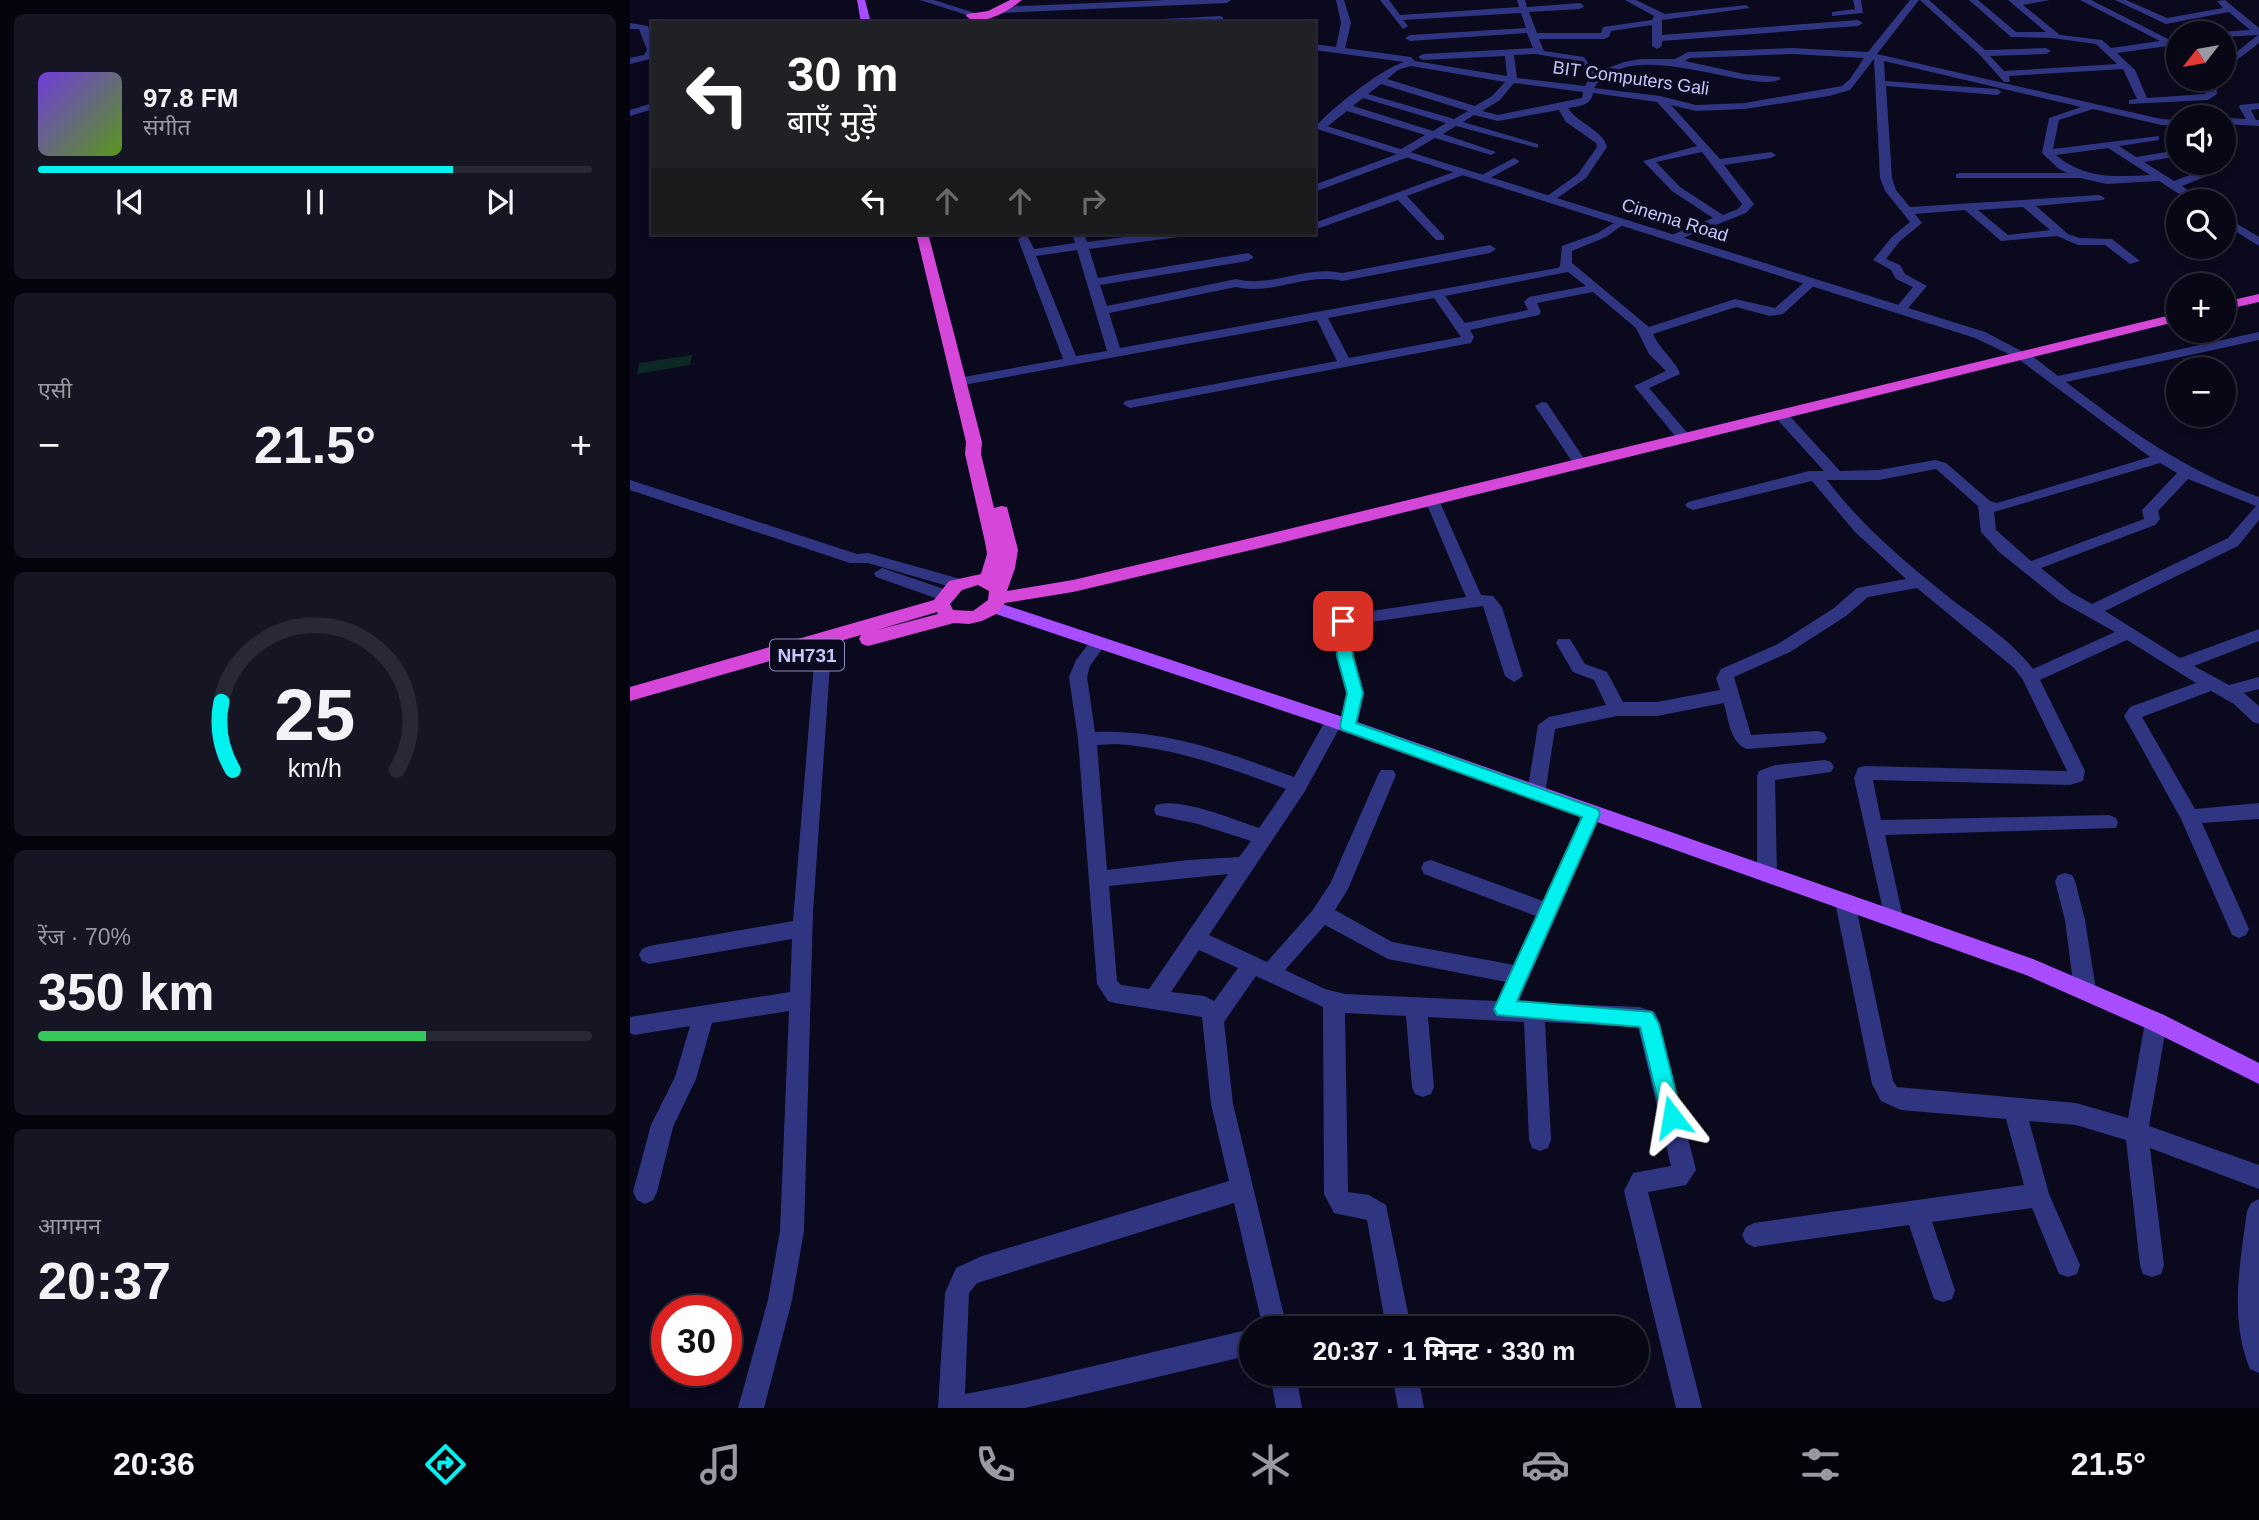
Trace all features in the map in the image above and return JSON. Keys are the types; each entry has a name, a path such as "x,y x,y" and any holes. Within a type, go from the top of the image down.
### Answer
{"highway":[{"path":"979,18 1017,0"},
{"path":"922,235 974,442 983,452 990,472 1010,554 1007,573 994,594"},
{"path":"2236,303 2259,298"},
{"path":"994,594 1086,583 2166,320"},
{"name":"NH731","path":"630,694 824,640 949,600 979,616 994,594 968,580 949,600 823,651 678,688 660,687"}],"main road":[{"path":"861,0 866,21"},
{"path":"994,594 1099,642 1893,918 2085,990 2259,1074"}],"street":[{"path":"924,0 979,18"},
{"path":"1002,5 1153,4 1225,0 1219,21"},
{"path":"1340,0 1346,23 1340,50"},
{"path":"1384,0 1398,18 1422,62"},
{"path":"1629,0 1659,19"},
{"path":"1830,14 1858,12 1860,9 1857,0"},
{"name":"BIT Computers Gali","path":"1422,62 1512,80 1591,83 1696,108 1745,106 1837,92 1854,81 1915,0"},
{"path":"1924,0 1983,53 2000,74 2046,110 2065,113 2092,105 2208,97 2211,91"},
{"path":"1973,0 2014,35 2054,35"},
{"path":"2014,1 2044,0"},
{"path":"2084,0 2166,38"},
{"path":"2119,0 2166,21 2230,9"},
{"path":"2220,0 2258,33"},
{"path":"2014,1 2061,39 2095,41 2109,51 2127,66 2143,101"},
{"path":"1138,21 1153,4"},
{"path":"1410,38 1534,33 1604,37 1606,29 1746,8"},
{"path":"1398,18 1525,9 1582,11"},
{"path":"1378,80 1498,118 1586,101 1591,83 1581,59 1541,54 1525,9"},
{"path":"1658,60 1659,19"},
{"path":"2242,19 2259,19"},
{"path":"1658,37 1858,23"},
{"path":"630,26 643,26 651,47"},
{"path":"2236,34 2258,33"},
{"path":"2236,55 2258,33"},
{"path":"2109,51 2166,43"},
{"path":"1316,47 1422,62"},
{"path":"1317,126 1400,65 1539,51"},
{"path":"1678,62 1686,56 1780,51 1875,56 2166,122"},
{"path":"1983,53 2046,51"},
{"path":"1316,189 1404,154 1496,98 1512,80 1509,52"},
{"path":"1875,56 1886,178 1891,191 1916,223 1896,239 1879,260 1896,268 1900,276 1921,286 1900,310"},
{"path":"630,61 650,58"},
{"path":"1591,83 1623,64 1658,60 1744,76 1776,79"},
{"path":"2000,74 2127,66"},
{"path":"1879,83 1980,92 2020,88"},
{"path":"1362,95 1534,146"},
{"path":"1660,99 1717,163 1748,204 1746,209 1673,238"},
{"path":"2170,100 2176,105"},
{"path":"1549,199 1582,176 1602,147 1601,142 1570,120 1561,105"},
{"path":"2255,120 2244,107 2259,106"},
{"path":"1346,107 1490,152"},
{"path":"630,115 651,110"},
{"path":"2046,110 2047,153 2056,163 2084,176"},
{"path":"2236,121 2255,120"},
{"name":"Cinema Road","path":"1317,126 1980,335 2022,355 2159,458 2185,474 2259,502"},
{"path":"2047,153 2155,138"},
{"path":"2112,146 2177,189"},
{"path":"1704,148 1648,161 1676,189 1720,218"},
{"path":"1717,163 1771,155"},
{"path":"2134,160 2166,155"},
{"path":"1482,178 1514,161"},
{"path":"1316,226 1462,172"},
{"path":"2172,186 2200,175"},
{"path":"1959,176 2084,176 2113,181 2160,178"},
{"path":"1400,195 1440,238"},
{"path":"1907,211 2099,198"},
{"path":"2026,203 2058,232 2078,241 2108,242 2134,261"},
{"path":"1968,207 2006,239 2058,232"},
{"path":"958,382 1561,271 1565,268 1565,251 1568,248 1602,235 1620,222"},
{"path":"2236,227 2259,242"},
{"path":"1030,253 1079,239 1145,235"},
{"path":"1024,239 1071,361"},
{"path":"1079,239 1115,354"},
{"path":"1102,311 1236,283 1252,287 1325,273 1342,277 1490,249"},
{"path":"1094,282 1248,257"},
{"path":"1566,264 1647,332 1654,351 1674,373 1641,386 1685,439"},
{"path":"1647,332 1735,303 1770,312 1779,311 1812,282"},
{"path":"1461,328 1535,312 1530,302 1532,300 1597,288"},
{"path":"1130,404 1464,341 1468,337 1437,294"},
{"path":"1321,316 1345,364"},
{"path":"2056,380 2259,336"},
{"path":"1542,406 1580,463"},
{"path":"1781,415 1836,475"},
{"path":"1693,505 1815,475 1879,475 1937,464 1985,503 1993,508 2002,508 2159,458"},
{"path":"2029,567 2150,522 2150,510 2185,474"},
{"path":"1815,475 1842,511 1919,582 2014,659 2029,677 2076,771 2074,777 1867,772 1863,778 1893,918"},
{"path":"630,485 856,559 861,566 949,600"},
{"path":"1432,500 1475,600"},
{"path":"1985,503 1989,531 2029,567 2075,603 2129,632 2178,665 2245,702 2259,718"},
{"path":"2091,611 2223,548 2245,531 2259,510"},
{"path":"2245,531 2259,540"},
{"path":"1818,738 1747,742 1742,738 1730,695 1726,678 1729,671 1784,648 1840,612 1866,590 1919,582"},
{"path":"1154,1000 1341,724 1355,693 1345,656 1342,621 1487,600 1494,607 1514,676"},
{"path":"2029,677 2129,632"},
{"path":"2178,665 2259,635"},
{"path":"1099,642 1082,664 1078,674 1087,739 1109,989 1121,996 1204,1006 1210,1009 1214,1017 1223,1104 1272,1316"},
{"path":"1564,643 1579,668 1601,676 1617,709"},
{"path":"751,1408 780,1300 792,1231 803,928 823,651"},
{"path":"2239,929 2190,817 2133,716 2136,712 2219,688 2259,683"},
{"path":"1536,794 1543,733 1547,726 1617,709 1657,709 1730,695"},
{"path":"1087,739 1124,736 1171,743 1298,786"},
{"path":"1767,874 1766,776 1775,772 1825,766"},
{"path":"1214,1017 1322,913 1353,859 1387,775"},
{"path":"1163,810 1198,816 1264,837"},
{"path":"2190,817 2259,811"},
{"path":"1503,1009 1592,814"},
{"path":"1874,828 2109,823"},
{"path":"1099,879 1188,868 1245,865"},
{"path":"1431,868 1547,911"},
{"path":"2066,881 2075,920 2085,990"},
{"path":"1845,902 1883,1084 1889,1094 1901,1099 2076,1114 2137,1132 2259,1177"},
{"path":"1322,913 1388,950 1518,975"},
{"path":"649,955 803,928"},
{"path":"1195,938 1334,1002 1645,1018 1649,1024 1684,1170 1678,1177 1641,1181 1636,1191 1689,1408"},
{"path":"634,1025 801,1000"},
{"path":"1334,1002 1336,1194 1342,1205 1368,1207 1378,1213 1396,1316"},
{"path":"1416,1006 1423,1087"},
{"path":"1534,1011 1540,1140"},
{"path":"645,1192 662,1125 685,1079 704,1015"},
{"path":"2152,1265 2137,1132 2156,1022"},
{"path":"2014,1107 2038,1195 2068,1265"},
{"path":"950,1408 957,1293 963,1276 1242,1189"},
{"path":"1754,1235 2038,1195"},
{"path":"2259,1211 2248,1303 2252,1335 2259,1360"},
{"path":"1917,1212 1943,1290"},
{"path":"957,1408 1017,1397 1239,1345"},
{"path":"1285,1386 1289,1408"},
{"path":"1407,1386 1411,1408"}],"green space":[{"path":"692,355 690,365 637,374 639,363"}],"route":[{"path":"1343,621 1345,656 1355,689 1348,726 1592,814 1503,1009 1645,1018 1649,1024 1672,1117"}]}
